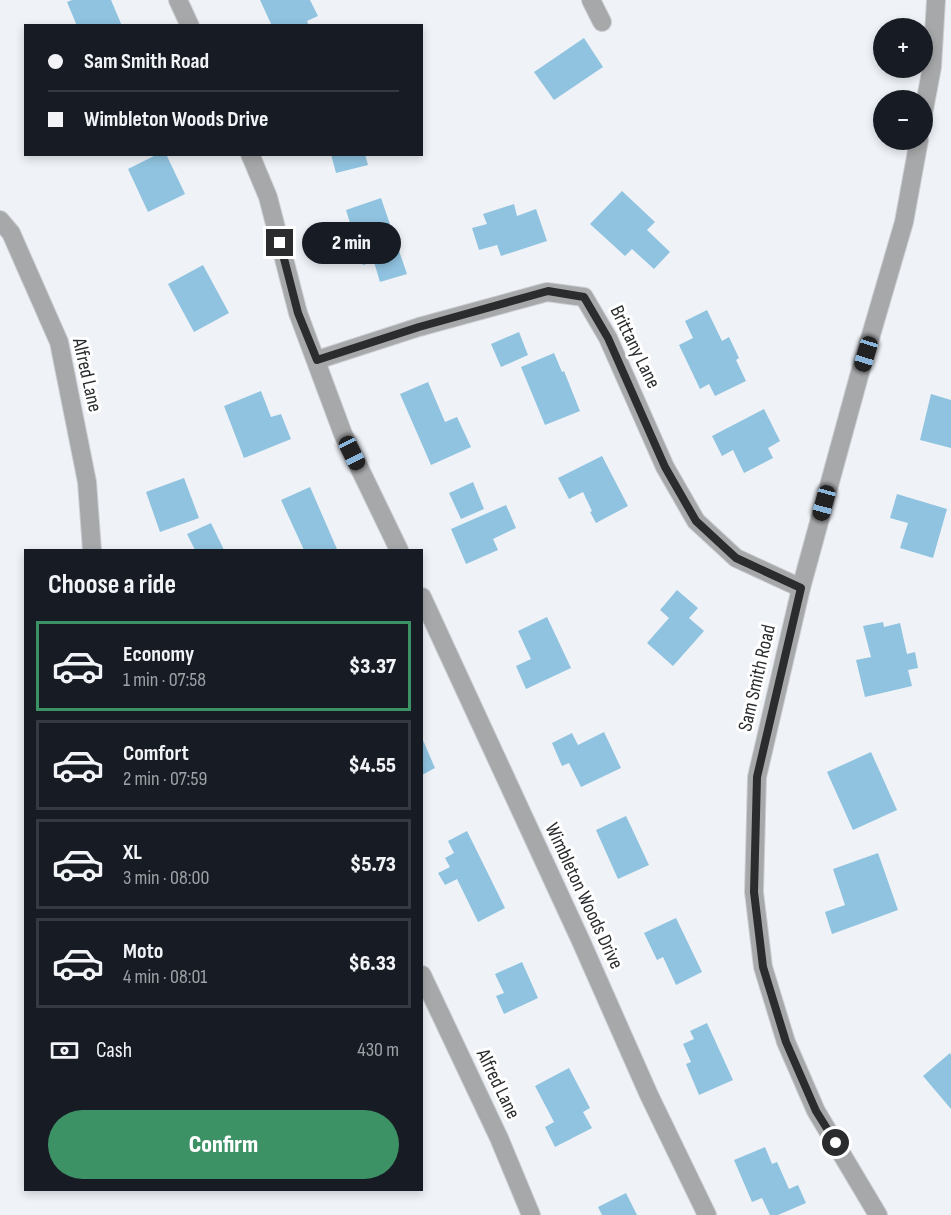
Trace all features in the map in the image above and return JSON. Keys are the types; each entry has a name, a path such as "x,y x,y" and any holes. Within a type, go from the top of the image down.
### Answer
{"street":[{"path":"178,0 189,24"},
{"path":"591,0 602,22"},
{"path":"928,90 932,67 936,0"},
{"name":"Sam Smith Road","path":"878,1215 816,1111 786,1042 763,967 754,892 757,777 801,588 904,222 917,150"},
{"path":"251,156 268,197 298,313 343,434 399,549"},
{"name":"Alfred Lane","path":"0,220 11,233 59,342 87,482 92,549"},
{"name":"Brittany Lane","path":"317,360 419,327 548,291 584,297 608,338 665,467 696,521 736,558 801,588"},
{"name":"Wimbleton Woods Drive","path":"423,599 580,939 649,1095 707,1215"},
{"name":"Alfred Lane","path":"423,977 499,1138 531,1215"}],"building":[{"path":"111,0 121,24 76,24 67,2"},
{"path":"260,0 310,0 318,16 307,21 308,24 271,24"},
{"path":"584,38 603,67 554,100 534,72"},
{"path":"154,156 167,156 185,194 148,212 128,169"},
{"path":"332,156 366,156 368,165 336,173"},
{"path":"622,191 655,222 647,230 670,252 654,269 632,249 625,256 590,224"},
{"path":"381,198 407,274 380,282 374,262 363,265 346,210"},
{"path":"514,204 517,216 536,209 547,241 501,256 497,245 479,250 472,228 487,224 483,214"},
{"path":"203,265 229,313 194,332 168,284"},
{"path":"707,310 722,341 729,337 746,381 715,396 709,384 700,389 679,345 693,338 685,321"},
{"path":"519,332 528,355 501,367 491,344"},
{"path":"554,353 580,411 545,425 521,367"},
{"path":"428,382 445,422 457,417 471,447 431,465 400,394"},
{"path":"261,391 271,417 281,414 291,439 244,458 224,406"},
{"path":"931,394 951,400 951,448 920,440"},
{"path":"764,409 780,441 768,448 773,458 744,473 733,450 722,456 712,436"},
{"path":"602,456 628,506 596,523 583,492 569,499 558,478"},
{"path":"184,478 199,518 160,532 146,492"},
{"path":"473,482 484,509 461,519 449,493"},
{"path":"310,487 337,549 304,549 281,500"},
{"path":"897,494 947,509 933,558 900,548 908,523 890,518"},
{"path":"506,505 516,528 493,539 498,550 466,564 451,529"},
{"path":"211,523 224,549 194,549 187,534"},
{"path":"677,590 698,608 689,618 704,631 673,666 647,643 669,618 660,610"},
{"path":"547,617 571,668 526,689 516,666 531,659 518,631"},
{"path":"883,622 884,627 900,623 907,654 915,652 918,668 908,670 912,686 865,697 856,660 871,657 863,626"},
{"path":"604,732 621,768 581,787 569,763 562,766 552,743 572,733 578,745"},
{"path":"423,740 435,768 423,774"},
{"path":"871,752 897,810 853,830 827,772"},
{"path":"626,816 649,865 618,879 596,830"},
{"path":"467,831 505,908 478,922 457,879 445,885 438,873 450,867 445,858 454,853 448,841"},
{"path":"878,853 898,910 832,934 825,912 845,905 833,869"},
{"path":"676,918 702,972 676,985 663,957 657,960 644,933"},
{"path":"522,962 538,998 504,1014 496,996 504,993 495,974"},
{"path":"707,1023 733,1080 699,1095 686,1064 691,1062 683,1044 694,1039 690,1031"},
{"path":"950,1053 951,1055 951,1109 923,1076"},
{"path":"569,1068 590,1108 583,1112 592,1128 555,1147 545,1127 554,1122 535,1086"},
{"path":"765,1147 772,1164 777,1162 789,1189 798,1185 806,1203 778,1215 770,1215 762,1198 752,1202 734,1160"},
{"path":"626,1193 637,1215 602,1215 598,1207"}],"route":[{"path":"280,243 298,313 317,360 419,327 548,291 584,297 608,338 665,467 696,521 736,558 801,588 757,777 754,892 763,967 786,1042 816,1111 836,1143"}]}
